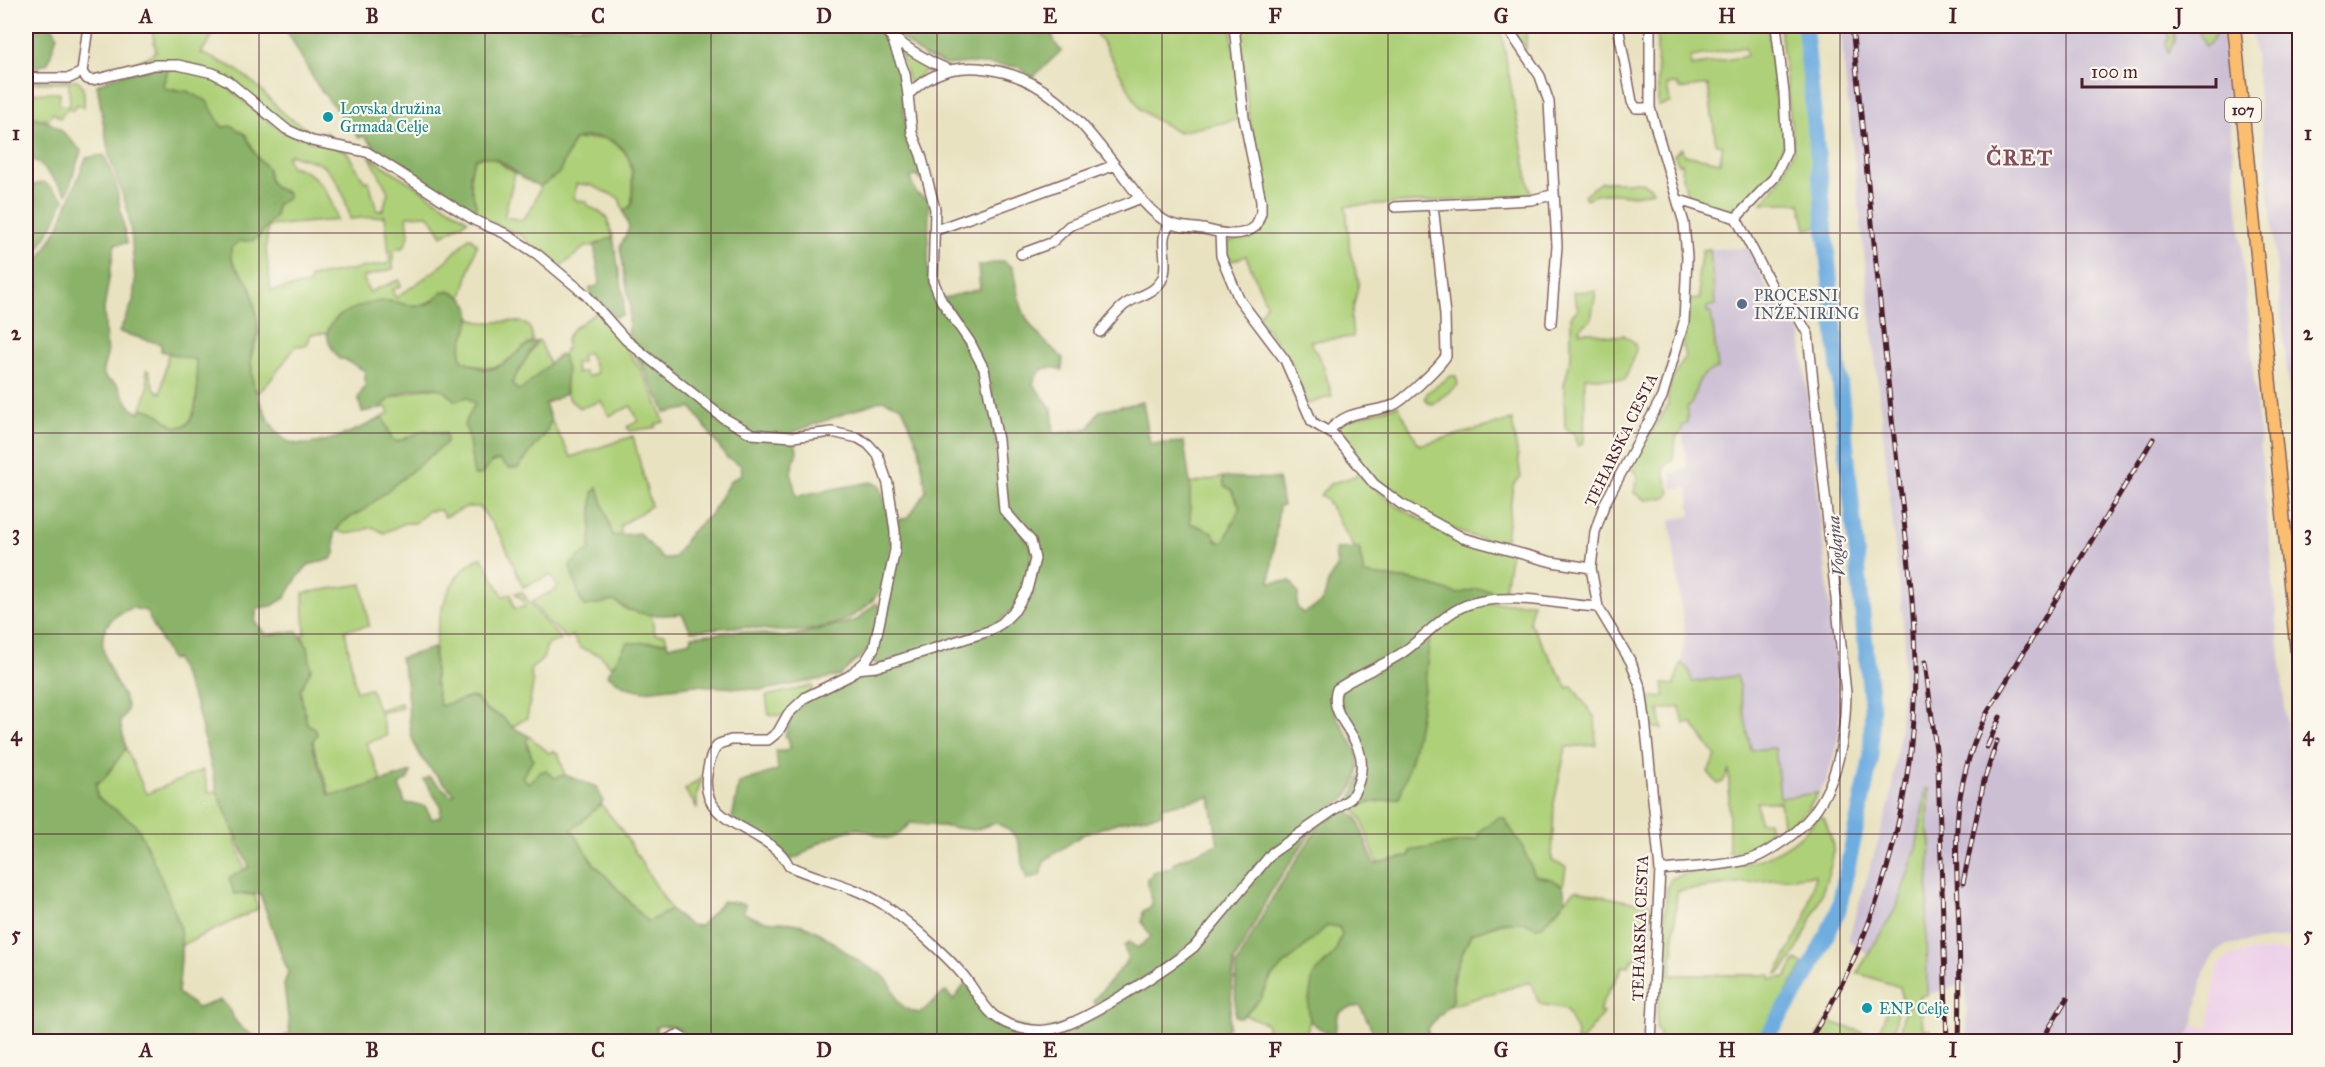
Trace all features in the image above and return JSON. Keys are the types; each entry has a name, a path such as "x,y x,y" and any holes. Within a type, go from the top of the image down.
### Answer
{"main road":[{"name":"107","path":"2234,26 2248,157 2256,264 2300,684"}],"street":[{"path":"88,26 82,72 87,79 93,80 132,69 162,65 178,65 213,73 228,81 286,129 312,141 367,152 474,220 512,238 586,294 626,340 694,397 742,429 752,434 793,436 832,432 858,438 868,444 878,455 888,484 895,531 895,550 874,648 849,676 806,697 788,714 778,732 768,740 731,740 719,744 708,764 704,789 713,806 785,858 789,866 864,893 883,904 962,973 993,1014 1007,1023 1037,1031 1064,1026 1085,1016 1180,958 1194,947 1272,853 1351,798 1359,784 1361,754 1335,704 1337,689 1404,652 1441,622 1472,603 1491,600 1533,601 1598,607"},
{"path":"879,26 926,60 949,70"},
{"path":"908,95 920,82 949,70 970,67 1001,70 1023,77 1041,87 1073,116 1141,198 1171,224 1220,233 1240,234 1256,226 1261,213 1244,118 1234,26"},
{"path":"1506,26 1545,86 1550,113 1552,195 1557,246 1551,323"},
{"path":"1618,26 1632,102 1636,108 1650,108"},
{"name":"TEHARSKA CESTA","path":"1650,26 1650,108 1684,223 1687,291 1678,350 1662,397 1604,505 1595,532 1591,568 1598,607 1631,662 1641,689 1660,870 1651,1041"},
{"path":"1736,218 1765,190 1787,151 1784,93 1776,26"},
{"path":"856,669 876,667 989,631 1015,610 1027,590 1035,559 1031,541 1004,510 998,440 984,369 970,342 941,300 933,280 936,230 932,191 912,133 904,74 892,37"},
{"path":"26,78 70,78 82,72"},
{"path":"936,230 1115,165"},
{"path":"1395,207 1532,200 1552,195"},
{"path":"1021,254 1051,243 1069,226 1141,198"},
{"path":"1660,870 1752,859 1789,838 1806,822 1832,784 1845,732 1846,693 1808,334 1794,310 1776,294 1736,218 1679,200"},
{"path":"1329,431 1352,413 1397,404 1446,356 1445,315 1433,205"},
{"path":"1100,332 1123,306 1153,290 1163,280 1167,268 1164,235 1171,224"},
{"path":"1220,233 1221,256 1239,299 1285,360 1312,422 1329,431 1374,484 1401,504 1463,538 1552,562 1591,568"},
{"path":"661,1041 677,1035 689,1041"}],"shaded area":[{"path":"1657,26 1750,26 1657,34"},
{"path":"1840,26 2221,26 2299,858 2300,929 2289,937 2227,945 2215,953 2204,973 2193,1026 2184,1041 1967,1041 1966,983 1927,995 1927,889 1904,887 1896,908 1868,954 1848,940 1890,802 1900,728 1905,640"},
{"path":"2252,26 2299,26 2299,488 2255,57"},
{"path":"1748,248 1771,296 1798,324 1801,334 1839,696 1839,733 1827,781 1818,793 1780,798 1775,748 1751,750 1737,676 1692,682 1689,670 1681,663 1685,636 1670,520 1691,516 1688,488 1673,489 1671,473 1687,469 1682,426 1687,423 1687,406 1692,405 1699,377 1707,370 1707,306 1714,304 1710,249"},
{"path":"2299,950 2299,1041 2184,1041 2193,1026 2211,1029 2209,1023 2215,977 2219,965 2231,956 2246,952"}],"green space":[{"path":"26,26 52,26 57,35 48,63 36,68 26,65"},
{"path":"156,26 219,26 201,53 234,68 255,84 284,114 314,134 326,132 336,144 287,127 199,66 128,67 156,51 152,31"},
{"path":"284,26 875,26 884,34 901,74 906,133 919,156 925,178 920,180 917,175 910,178 916,193 929,200 928,280 983,371 995,437 1000,504 1030,542 1032,555 1024,589 1013,608 1000,621 988,628 877,665 873,662 891,593 888,587 898,520 908,518 926,491 919,447 902,407 883,400 793,432 797,451 791,472 796,496 871,482 880,486 887,507 890,528 889,560 881,587 872,601 860,611 845,620 812,630 777,631 725,627 691,631 682,614 638,613 615,601 585,606 580,599 570,566 578,557 590,551 593,493 598,488 613,536 639,533 663,559 675,557 690,533 710,515 730,481 742,474 741,465 727,458 692,408 666,413 628,340 630,305 620,247 629,228 623,210 629,208 632,203 632,174 628,156 623,149 609,140 592,137 574,140 559,173 541,186 524,179 502,162 486,157 476,158 470,176 476,209 475,216 372,150 374,146 364,136 359,138 317,85"},
{"path":"885,26 1061,26 1052,34 1061,51 1032,78 1019,67 970,63 946,65 924,56"},
{"path":"1090,26 1231,26 1241,119 1179,132 1154,119 1140,109 1103,43"},
{"path":"1246,26 1500,26 1531,196 1346,206 1350,252 1359,282 1351,318 1353,337 1310,341 1323,365 1332,396 1308,404 1274,338 1258,318 1266,304 1246,256 1231,261 1225,253 1228,242 1257,232 1263,221 1264,212 1265,201 1249,117 1239,28"},
{"path":"1509,26 1526,26 1526,49"},
{"path":"1768,26 1777,112 1783,124 1784,137 1775,167 1766,181 1745,203 1734,209 1717,209 1688,199 1681,169 1683,169 1682,163 1679,164 1674,155 1681,148 1685,155 1720,162 1723,145 1716,144 1708,85 1679,89 1677,84 1667,85 1670,103 1658,106 1657,34","holes":["1745,47 1747,56 1692,66 1691,57"]},
{"path":"1780,26 1798,26 1818,227 1806,229 1800,203 1762,203 1780,180 1794,150"},
{"path":"2165,26 2173,26 2174,41 2168,53 2166,43 2169,38"},
{"path":"2199,26 2219,26 2211,42 2205,46 2198,30"},
{"path":"899,48 936,67 923,72 910,85"},
{"path":"169,67 202,73 226,86 280,129 298,137 346,151 365,182 369,181 377,211 383,210 388,192 370,157 468,220 442,236 429,215 407,216 409,236 404,247 393,250 393,269 363,277 369,292 399,280 401,286 392,290 396,298 440,267 470,237 477,244 462,297 449,291 421,305 390,301 328,329 328,333 311,334 307,345 296,346 258,393 253,385 251,357 259,333 254,304 250,287 235,270 230,257 231,248 240,241 257,238 275,217 277,204 288,198 285,191 274,188 269,179 268,169 257,157 245,134 222,127 218,120 176,89 166,89 163,85","holes":["291,154 318,163 331,173 343,195 350,219 385,216 390,263 311,277 308,284 271,291 266,249 268,226 337,220 335,211 322,186 308,173 290,166 287,157"]},
{"path":"169,67 163,85 166,89 187,91 207,101 222,127 232,126 245,134 257,157 268,169 269,179 274,187 288,194 288,198 277,204 275,217 257,238 240,241 231,248 232,261 250,287 257,319 257,332 251,355 253,383 276,431 287,441 309,444 336,438 383,417 392,439 397,442 425,430 447,435 446,443 365,509 344,521 334,533 335,554 331,559 308,565 285,598 272,606 257,608 255,622 267,635 297,631 308,647 311,669 300,690 307,724 315,728 317,735 313,740 313,748 329,795 346,793 411,772 408,779 399,785 405,803 425,806 432,819 440,817 441,806 424,780 429,777 452,796 454,793 426,764 412,738 406,684 400,658 434,648 435,684 440,706 471,697 476,698 486,710 501,716 512,727 529,736 526,741 533,760 522,777 529,783 540,772 546,770 554,778 565,775 597,787 603,801 572,830 590,859 648,922 671,910 690,925 700,926 723,901 745,904 744,913 753,918 793,923 819,933 880,973 891,985 899,1002 910,1010 920,1013 946,991 953,1000 966,983 992,1017 1038,1032 1098,1016 1101,1009 1179,962 1273,855 1313,829 1270,893 1234,962 1229,1027 1215,1041 692,1042 681,1031 661,1026 656,1027 657,1039 652,1041 631,1036 616,1042 26,1042 26,442 29,432 26,414 26,282 58,228 86,158 104,155 115,181 127,243 115,244 104,309 107,355 103,369 105,378 117,385 135,411 139,413 142,408 175,426 186,425 195,410 196,360 161,351 161,344 119,332 133,302 135,281 132,242 128,211 109,155 97,85 123,74","holes":["133,608 146,611 171,660 175,658 196,705 218,794 249,867 229,878 234,894 260,894 288,972 284,985 290,1033 284,1036 270,1039 255,1036 237,1023 220,1000 198,1008 178,993 181,937 167,893 135,824 97,797 96,783 103,780 126,748 120,722 127,705 104,655 104,632 118,614"]},
{"path":"26,80 77,80 82,86 84,108 77,104 72,111 68,108 60,118 53,113 48,120 26,116","holes":["29,83 69,83 70,106 59,105 60,93 28,93"]},
{"path":"26,116 51,123 81,151 67,194 39,163 26,156"},
{"path":"604,138 615,143 627,156 632,173 632,203 629,208 623,210 619,198 590,185 576,184 574,199 587,202 587,205 606,216 613,237 601,244 585,247 558,269 521,235 475,216 471,172 476,158 493,158 515,173 504,217 522,220 531,209 541,186 559,173 574,140"},
{"path":"44,182 64,199 54,223 26,270 30,194 33,185"},
{"path":"1601,182 1641,182 1651,187 1653,191 1635,195 1602,194 1586,199 1584,195"},
{"path":"613,237 624,298 623,315 615,317 590,294 590,287 596,287 600,282 594,245"},
{"path":"1710,249 1715,305 1707,307 1707,312 1711,312 1718,369 1702,377 1691,405 1687,407 1687,423 1682,426 1682,431 1676,437 1673,459 1664,467 1670,493 1667,497 1646,500 1634,493 1638,477 1630,466 1644,439 1649,437 1668,405 1668,393 1672,380 1685,356 1683,347 1690,300 1700,299 1698,277 1702,250"},
{"path":"1003,261 1013,268 1022,309 1027,319 1040,337 1063,358 1062,370 1043,369 1033,384 1052,409 1054,434 1089,428 1099,411 1143,402 1150,444 1184,442 1190,484 1190,523 1213,532 1216,541 1221,543 1225,540 1240,507 1231,489 1224,486 1223,477 1278,479 1283,505 1279,506 1270,582 1291,581 1298,594 1297,607 1302,613 1324,599 1328,582 1337,568 1335,549 1359,548 1364,574 1417,581 1458,594 1476,589 1490,590 1493,598 1475,600 1401,651 1333,688 1331,701 1356,752 1358,767 1355,783 1343,800 1270,852 1197,940 1149,975 1096,1005 1093,1001 1128,960 1124,946 1129,942 1137,948 1151,937 1142,922 1143,911 1152,906 1147,878 1153,876 1152,872 1171,868 1174,862 1218,844 1210,797 1161,807 1162,814 1119,822 1084,834 1044,861 1041,875 1027,879 1018,840 1014,834 996,823 974,830 910,823 901,832 888,839 865,830 853,829 821,842 790,860 732,819 739,783 778,770 776,751 785,751 790,747 788,737 785,736 792,716 802,703 840,688 852,678 991,633 1018,612 1038,558 1006,510 990,379 944,298 980,289 978,266"},
{"path":"442,291 458,295 466,301 470,311 469,323 461,348 462,360 484,369 492,369 505,363 530,343 537,341 512,383 517,390 522,389 559,355 563,355 567,369 565,394 545,404 551,420 545,434 518,468 509,468 499,460 492,462 481,475 474,475 468,433 464,425 475,404 467,397 455,401 437,388 419,388 401,393 381,408 362,412 358,398 365,386 365,371 344,359 339,359 329,341 327,334 331,324 354,308 381,301 414,306 424,305 434,300"},
{"path":"1596,291 1591,320 1579,329 1580,332 1611,336 1623,335 1635,343 1636,350 1625,380 1585,377 1584,440 1583,444 1578,446 1575,434 1565,428 1564,385 1571,357 1571,316 1578,309 1573,292"},
{"path":"598,311 636,363 652,392 664,422 656,424 656,427 630,431 627,427 638,421 631,406 609,416 601,401 581,408 573,403 566,392 563,355 567,346 566,339 573,329","holes":["589,353 597,373 588,377 585,372 577,373 575,363 582,362 581,355"]},
{"path":"471,317 478,321 508,321 526,324 531,331 532,342 507,361 494,367 476,366 461,360 459,349"},
{"path":"537,341 540,341 550,365 522,389 517,390 512,383"},
{"path":"168,353 196,360 195,410 186,425 178,427 170,424 155,412 142,408 148,387 146,370 149,371 154,389 161,393"},
{"path":"1451,376 1456,376 1458,385 1433,404 1428,403 1425,398 1428,392"},
{"path":"424,388 443,389 455,401 467,397 475,404 464,425 468,433 473,470 486,470 492,461 499,460 509,468 545,434 551,420 571,457 633,436 651,506 621,525 621,536 613,536 598,489 593,493 590,551 578,557 570,566 580,599 585,606 615,601 627,610 651,614 655,634 665,634 667,642 627,643 618,660 610,666 600,655 580,648 572,635 567,639 545,619 532,602 558,588 551,575 523,587 502,538 480,507 466,507 445,517 440,510 428,511 415,523 405,523 384,533 373,527 350,533 336,530 344,521 366,509 445,433 425,431 397,442 392,439 383,417 389,413 386,407 381,408 385,400"},
{"path":"1398,405 1419,445 1512,420 1521,477 1513,485 1506,539 1492,540 1475,537 1437,521 1418,510 1374,477 1337,429 1339,423"},
{"path":"1359,475 1395,505 1450,536 1511,552 1503,598 1493,598 1476,589 1458,594 1417,581 1364,574 1359,548 1354,547 1326,499 1320,495 1330,484"},
{"path":"1223,477 1224,486 1230,489 1240,507 1225,540 1221,543 1203,528 1190,523 1190,484"},
{"path":"482,557 503,596 511,594 514,608 525,607 523,600 515,593 522,592 542,619 561,639 547,645 543,659 530,670 533,684 527,718 512,727 501,716 486,710 481,703 471,697 441,706 437,698 436,640 446,599 454,581 466,567"},
{"path":"362,584 369,626 345,630 356,691 371,689 378,710 401,703 402,708 380,713 387,736 366,743 382,781 346,793 329,795 314,747 313,740 317,734 315,728 307,724 300,690 311,669 308,647 302,635 305,633 303,593"},
{"path":"876,603 880,607 872,646 839,676 763,690 696,685 644,691 626,687 607,675 627,643 667,642 668,646 691,641 692,636 741,631 784,637 857,620"},
{"path":"1483,603 1533,603 1529,622 1568,688 1572,686 1595,718 1596,745 1566,747 1554,803 1552,861 1566,867 1563,886 1551,879 1535,876 1522,846 1480,838 1410,852 1411,856 1377,863 1361,818 1351,806 1399,798 1420,717 1430,634 1465,609"},
{"path":"1430,634 1420,717 1399,798 1351,806 1350,801 1364,768 1364,754 1342,715 1337,691"},
{"path":"1681,663 1689,670 1692,682 1737,676 1751,750 1775,748 1780,798 1818,793 1808,809 1784,831 1780,802 1757,802 1759,822 1768,821 1771,841 1745,852 1729,854 1729,770 1723,782 1718,784 1708,772 1716,756 1692,723 1684,724 1680,707 1659,710 1662,729 1652,727 1647,698 1665,696 1663,684 1674,685"},
{"path":"812,686 813,689 786,716 769,715 766,696"},
{"path":"529,736 549,753 553,751 559,755 565,775 554,778 540,772 528,783 522,777 533,760 526,741"},
{"path":"126,748 146,794 203,770 209,793 217,791 239,840 235,841 245,870 229,878 234,894 255,895 258,909 180,946 180,927 175,912 135,824 97,797 96,783 103,780"},
{"path":"702,777 697,794 697,808 685,790"},
{"path":"1926,789 1929,789 1928,828 1931,842 1926,923 1927,995 1920,996 1923,1029 1930,1029 1930,1041 1898,1041 1904,1011 1909,1005 1904,1004 1900,987 1857,973 1896,908 1916,850"},
{"path":"601,804 621,829 671,910 648,922 590,859 572,830"},
{"path":"1344,808 1357,818 1374,864 1410,856 1410,851 1479,839 1478,832 1499,817 1504,818 1522,846 1535,876 1551,879 1563,886 1566,900 1542,926 1535,927 1526,922 1501,922 1471,934 1452,977 1453,1001 1427,1029 1431,1041 1378,1041 1360,1006 1343,1010 1340,1013 1332,1037 1310,1021 1308,1005 1313,976 1335,953 1342,934 1339,927 1328,925 1272,976 1260,999 1241,1018 1235,1016 1236,966 1250,938 1274,895 1322,821"},
{"path":"1818,816 1824,818 1832,840 1831,865 1820,899 1802,939 1785,968 1777,974 1805,919 1815,875 1677,891 1671,975 1771,975 1770,979 1786,977 1796,960 1804,964 1759,1037 1756,1041 1658,1041 1659,1031 1656,1030 1667,888 1671,879 1686,874 1743,864 1771,855 1797,839"},
{"path":"1575,890 1636,903 1648,902 1652,906 1649,956 1633,959 1628,966 1623,966 1601,1005 1599,1011 1603,1013 1582,1041 1576,1041 1577,1033 1566,1009 1540,1004 1530,982 1450,1006 1453,1001 1456,966 1471,934 1511,922 1535,926 1550,918"},
{"path":"1328,925 1339,927 1342,934 1335,953 1316,972 1311,989 1310,1021 1304,1041 1269,1041 1266,1023 1244,1015 1260,998 1272,976"},
{"path":"1889,1002 1897,1007 1894,1041 1865,1041 1854,1038 1844,1041 1815,1041 1827,1021 1878,1037"},
{"path":"627,1035 642,1035 652,1041 617,1042"}],"waterway":[{"name":"Voglajna","path":"1763,1042 1806,977 1838,911 1871,759 1872,711 1805,26"}],"railway":[{"path":"1808,1042 1834,999 1856,955 1874,909 1889,861 1900,813 1909,764 1913,715 1915,665 1909,569 1852,26"},
{"path":"1959,1042 1960,956 1957,843 1958,818 1966,768 1987,713 2153,439"},
{"path":"1925,662 1938,766 1947,1042"},
{"path":"1987,747 2000,717"},
{"path":"1963,883 1984,781 1997,741"},
{"path":"2041,1042 2067,998"}],"place":[{"name":"Lovska družina Grmada Celje","path":"328,117"},
{"name":"PROCESNI INŽENIRING","path":"1742,304"},
{"name":"ENP Celje","path":"1867,1008"}],"district":[{"name":"ČRET","path":"2020,157"}]}
